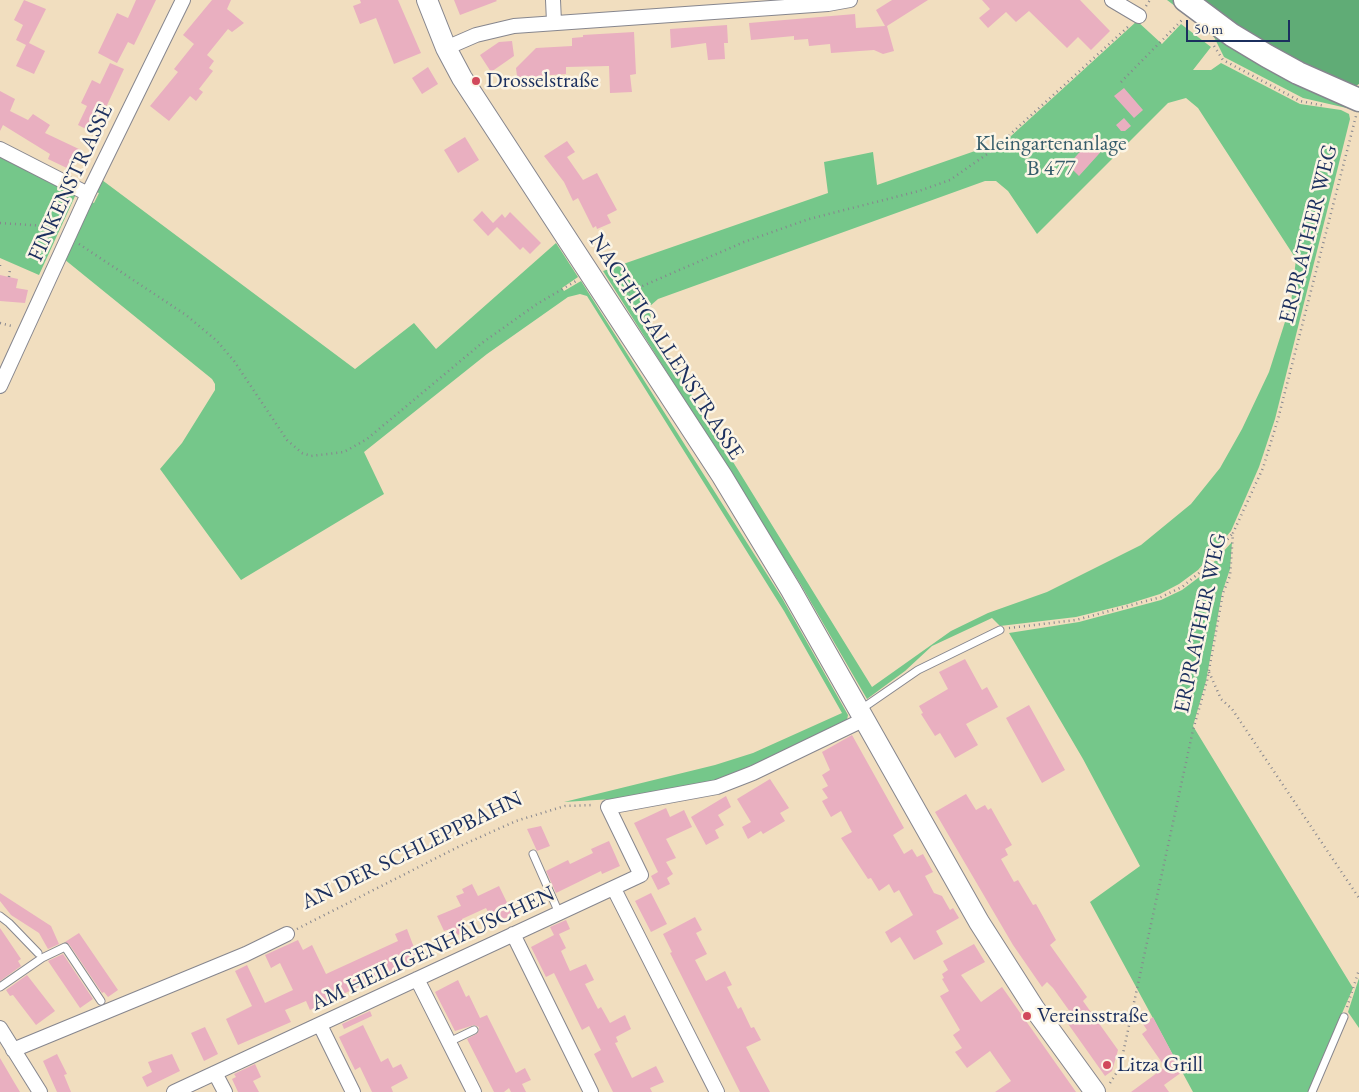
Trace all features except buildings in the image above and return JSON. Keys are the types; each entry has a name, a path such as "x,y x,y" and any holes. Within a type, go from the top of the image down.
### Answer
{"main road":[{"name":"NACHTIGALLENSTRASSE","path":"427,0 446,48 462,78 737,501 863,715 1002,961 1102,1089"},
{"path":"1185,9 1358,105"}],"street":[{"name":"FINKENSTRASSE","path":"0,386 68,236 183,0"},
{"path":"553,0 554,22"},
{"path":"446,48 471,37 501,28 554,22 850,0"},
{"path":"1112,0 1139,16"},
{"path":"0,149 88,194"},
{"path":"608,807 717,787 754,773 863,715"},
{"name":"AM HEILIGENHÄUSCHEN","path":"174,1092 641,875 608,807"},
{"path":"614,889 717,1092"},
{"name":"AN DER SCHLEPPBAHN","path":"14,1050 246,954 286,934"},
{"path":"513,934 591,1092"},
{"path":"417,979 474,1092"},
{"path":"320,1025 353,1092"},
{"path":"0,1028 40,1092"},
{"path":"215,1073 225,1092"}],"lane":[{"path":"863,715 918,670 1000,630"},
{"path":"533,854 560,913"},
{"path":"0,916 38,953"},
{"path":"0,987 42,958 65,947 101,1001"},
{"path":"1312,1092 1344,1017"},
{"path":"449,1042 474,1030"}],"path":[{"path":"608,301 744,242 809,219 919,191 950,180 993,150 1139,16 1150,0"},
{"path":"1122,82 1185,9"},
{"name":"ERPRATHER WEG","path":"1102,1089 1114,1079 1122,1058 1193,730 1207,681 1223,593 1230,576 1234,533 1263,468 1278,420 1358,105"},
{"path":"0,223 46,226 68,236 186,315 217,341 234,361 287,440 302,453 311,456 344,452 367,439 482,343 537,304 590,273"},
{"path":"9,277 10,269"},
{"path":"1000,630 1076,620 1161,597 1182,587 1199,573 1234,533"},
{"path":"1209,672 1221,699 1232,709 1283,787 1320,837 1359,898"},
{"name":"AN DER SCHLEPPBAHN","path":"286,934 458,847 516,822 564,806 585,804 608,807"},
{"path":"1344,1017 1359,970"}],"green space":[{"path":"1167,0 1173,0 1191,15 1351,109 1303,98 1224,57 1213,35"},
{"path":"1201,0 1359,0 1359,84 1354,87 1276,50 1224,19"},
{"name":"Kleingartenanlage B 477","path":"1137,21 1162,44 1181,24 1211,47 1193,70 1211,70 1221,63 1300,104 1341,110 1349,114 1350,119 1275,419 1259,467 1231,531 1198,570 1179,584 1160,594 1076,617 1000,626 992,618 932,646 905,671 867,699 801,585 603,271 828,193 824,162 873,152 877,185 975,151 992,149 997,144 999,147","holes":["1186,98 1198,108 1296,259 1291,303 1269,372 1242,429 1220,468 1191,504 1141,545 1047,592 988,613 951,631 872,687 659,342 651,324 650,306 658,299 985,181 996,181 1008,191 1037,234 1168,103"]},
{"path":"0,157 76,194 39,275 0,258"},
{"path":"102,180 355,369 414,323 436,349 556,243 578,277 562,288 564,291 581,281 782,598 848,715 847,720 751,767 715,782 686,789 612,799 564,802 715,765 753,753 842,713 784,611 587,296 580,294 568,297 487,354 364,452 384,494 241,580 160,469 182,443 215,390 215,384 212,379 64,259 91,202 94,203 99,193 96,192"},
{"path":"1232,542 1230,569 1222,593 1206,681 1193,726 1353,988 1308,1092 1193,1092 1090,902 1140,866 1083,759 1009,633 1079,622 1161,600 1182,590 1202,575"},
{"path":"1359,978 1359,1028 1348,1012"}],"place":[{"name":"Drosselstraße","path":"476,81"},
{"name":"Vereinsstraße","path":"1027,1016"},
{"name":"Litza Grill","path":"1107,1065"}]}
